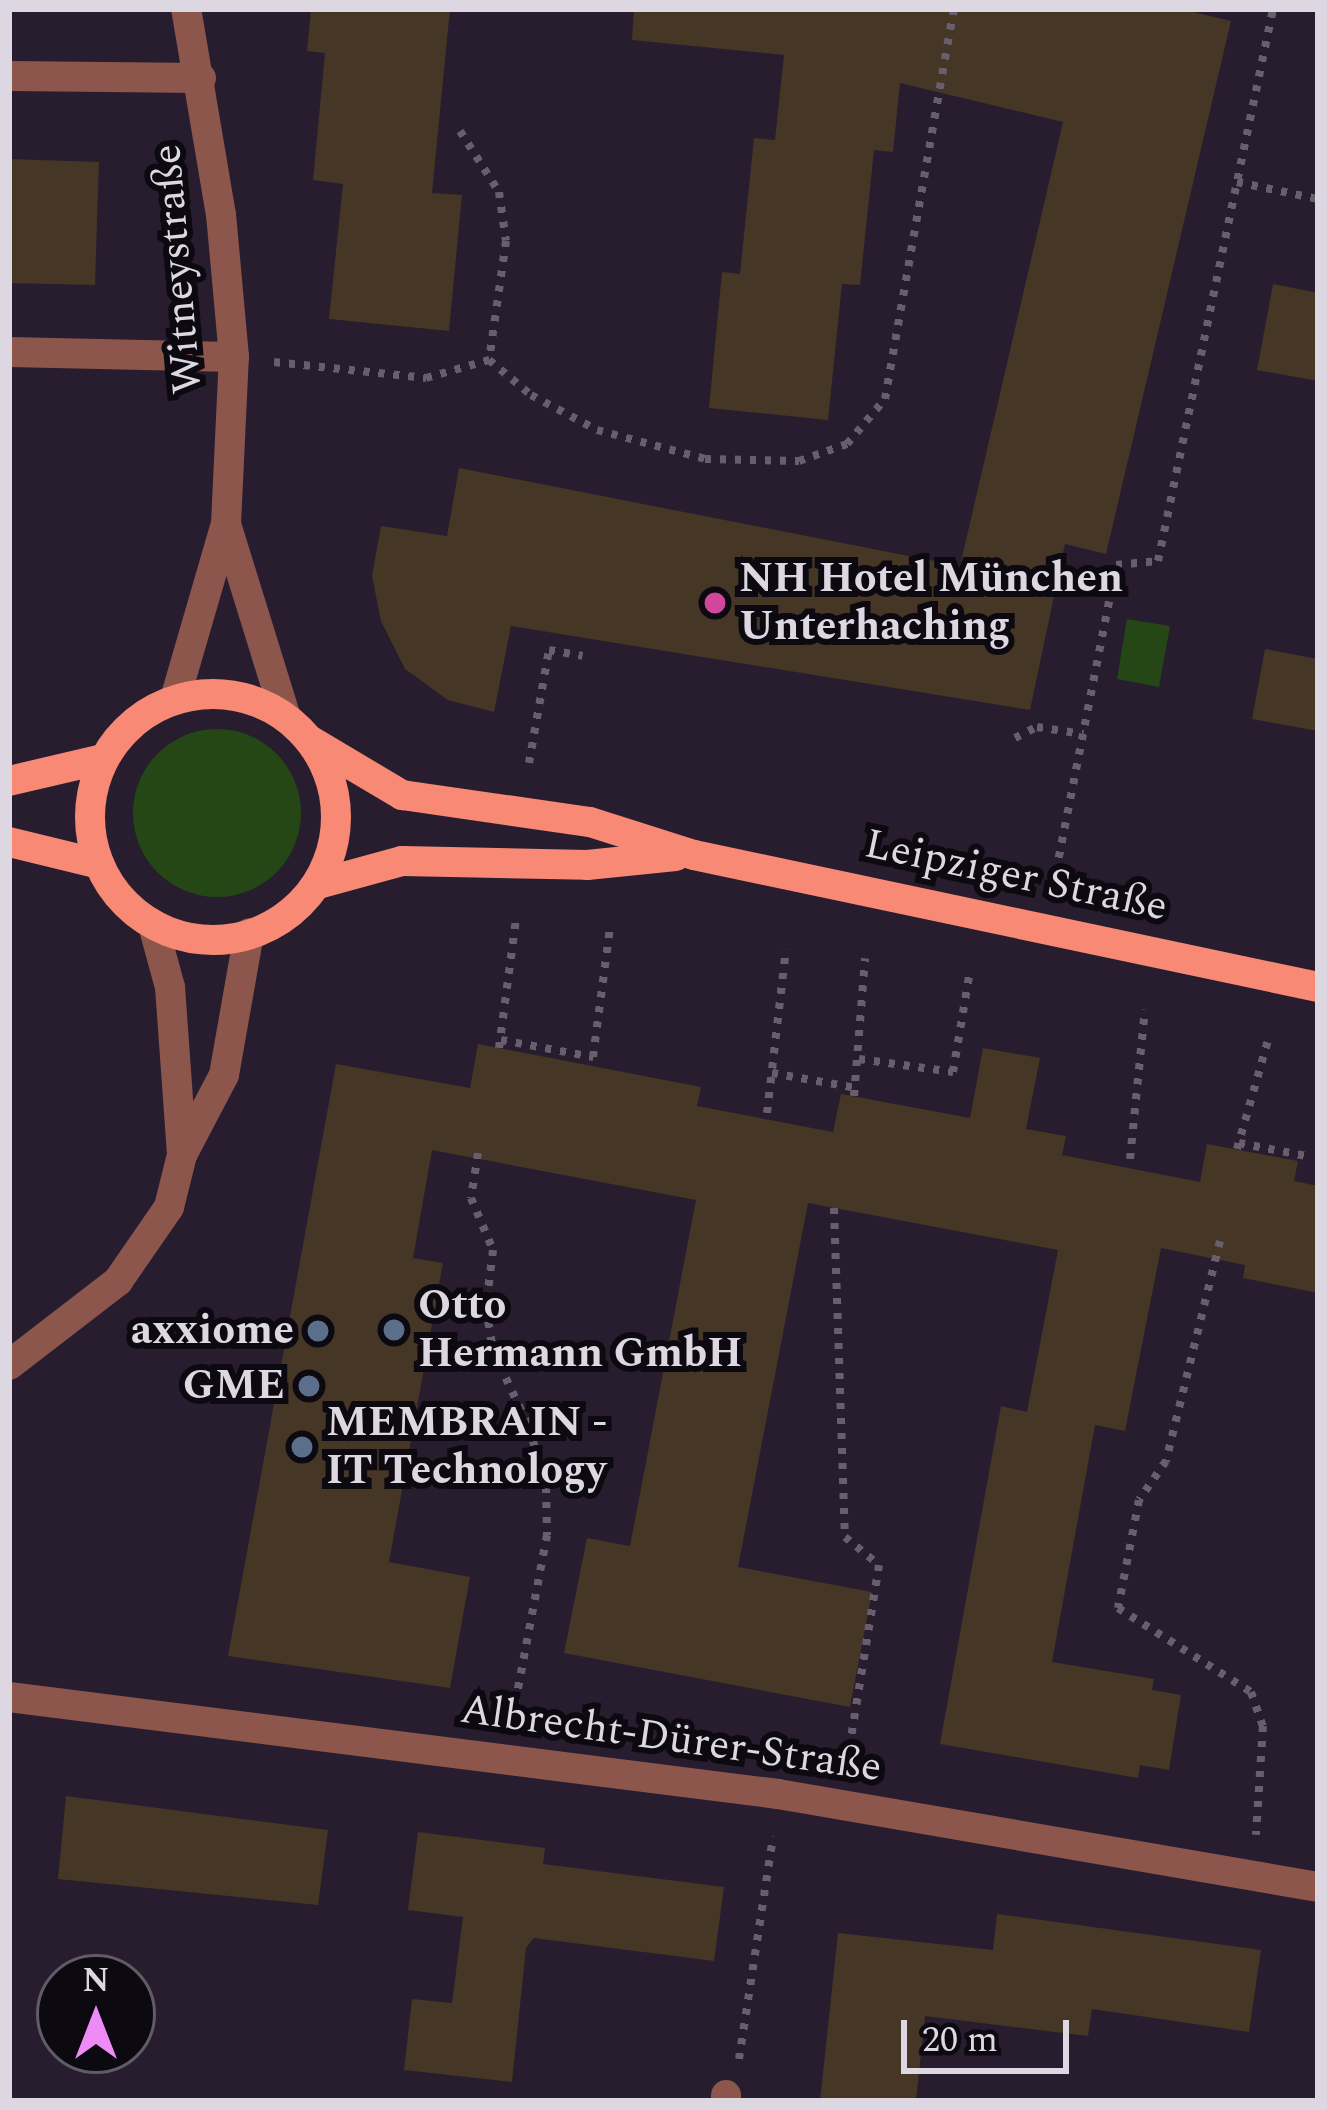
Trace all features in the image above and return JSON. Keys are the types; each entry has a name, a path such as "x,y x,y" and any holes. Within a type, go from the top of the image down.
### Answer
{"main road":[{"path":"175,699 250,699 285,716 311,741 337,811 318,884 293,911 248,933 188,938 153,925 121,899 98,864 89,830 103,759 146,712 175,699"},
{"name":"Leipziger Straße","path":"311,741 402,795 590,822 694,855 1046,923 1318,987"},
{"path":"9,781 103,759"},
{"path":"9,842 98,864"},
{"name":"Leipziger Straße","path":"318,884 402,861 586,865 694,855"}],"street":[{"name":"Witneystraße","path":"175,699 226,524 234,357 201,78 186,9"},
{"path":"9,76 201,78"},
{"path":"9,352 234,357"},
{"name":"Witneystraße","path":"226,524 285,716"},
{"path":"153,925 170,987 182,1155"},
{"path":"9,1364 118,1281 170,1207 182,1155 224,1075 248,933"},
{"name":"Albrecht-Dürer-Straße","path":"9,1697 504,1756 840,1803 1318,1888"}],"path":[{"path":"490,360 530,395 597,430 706,459 800,461 848,444 885,399 954,9"},
{"path":"1046,923 1116,565 1158,561 1273,9"},
{"path":"460,131 500,192 506,241 490,360"},
{"path":"1237,182 1318,199"},
{"path":"298,365 426,378 490,360"},
{"path":"529,763 549,650 582,656"},
{"path":"1015,738 1037,728 1083,734"},
{"path":"516,919 500,1044 593,1057 610,927"},
{"path":"767,1113 786,950"},
{"path":"772,1073 855,1092 866,958"},
{"path":"859,1059 952,1072 969,976"},
{"path":"1130,1160 1145,1010"},
{"path":"1268,1040 1238,1146 1312,1157"},
{"path":"478,1153 471,1198 493,1250 486,1307 493,1351 529,1427 546,1487 548,1534 504,1756"},
{"path":"834,1208 845,1538 879,1565 840,1803"},
{"path":"1220,1241 1166,1461 1139,1500 1118,1608 1251,1691 1263,1726 1262,1787 1244,1876"},
{"path":"726,2098 748,2034 778,1794"}],"green space":[{"path":"1127,619 1170,626 1159,687 1117,679"},
{"path":"217,729 249,736 276,754 294,781 301,813 294,845 276,872 249,890 217,897 185,890 158,872 140,845 133,813 140,781 158,754 185,736"}],"building":[{"path":"311,9 450,9 432,193 462,195 449,331 329,319 343,184 313,180 325,53 307,51"},
{"path":"634,9 1181,9 1231,21 1106,554 1065,544 1030,710 511,626 494,712 448,700 405,669 381,621 372,576 381,526 447,536 459,468 960,566 1063,122 900,83 893,152 874,150 860,285 842,284 828,420 709,408 722,272 740,274 754,138 775,140 784,55 632,40"},
{"path":"9,159 99,162 95,285 9,283"},
{"path":"1273,284 1318,293 1318,381 1257,370"},
{"path":"1265,649 1318,659 1318,731 1252,719"},
{"path":"478,1044 701,1087 697,1106 833,1132 841,1094 970,1118 983,1048 1040,1058 1026,1129 1066,1136 1062,1155 1200,1182 1207,1144 1298,1161 1294,1181 1318,1186 1318,1293 1243,1278 1245,1265 1161,1248 1125,1431 1095,1425 1052,1662 1154,1679 1152,1690 1181,1695 1169,1770 1140,1765 1138,1778 940,1744 1001,1406 1027,1412 1058,1250 808,1203 738,1567 872,1592 850,1707 564,1653 587,1538 630,1546 696,1200 432,1150 413,1258 443,1263 389,1562 470,1577 450,1688 228,1656 336,1064 470,1088"},
{"path":"66,1796 328,1830 318,1905 58,1879"},
{"path":"418,1832 545,1848 543,1864 724,1887 714,1961 534,1938 526,1948 512,2082 404,2070 412,1999 452,2003 463,1917 408,1910"},
{"path":"997,1914 1261,1950 1249,2032 1092,2009 1088,2036 925,2016 916,2101 820,2101 838,1933 993,1950"}],"place":[{"name":"NH Hotel München Unterhaching","path":"715,603"},
{"name":"Otto Hermann GmbH","path":"394,1330"},
{"name":"axxiome","path":"318,1331"},
{"name":"GME","path":"309,1386"},
{"name":"MEMBRAIN - IT Technology","path":"302,1447"}]}
